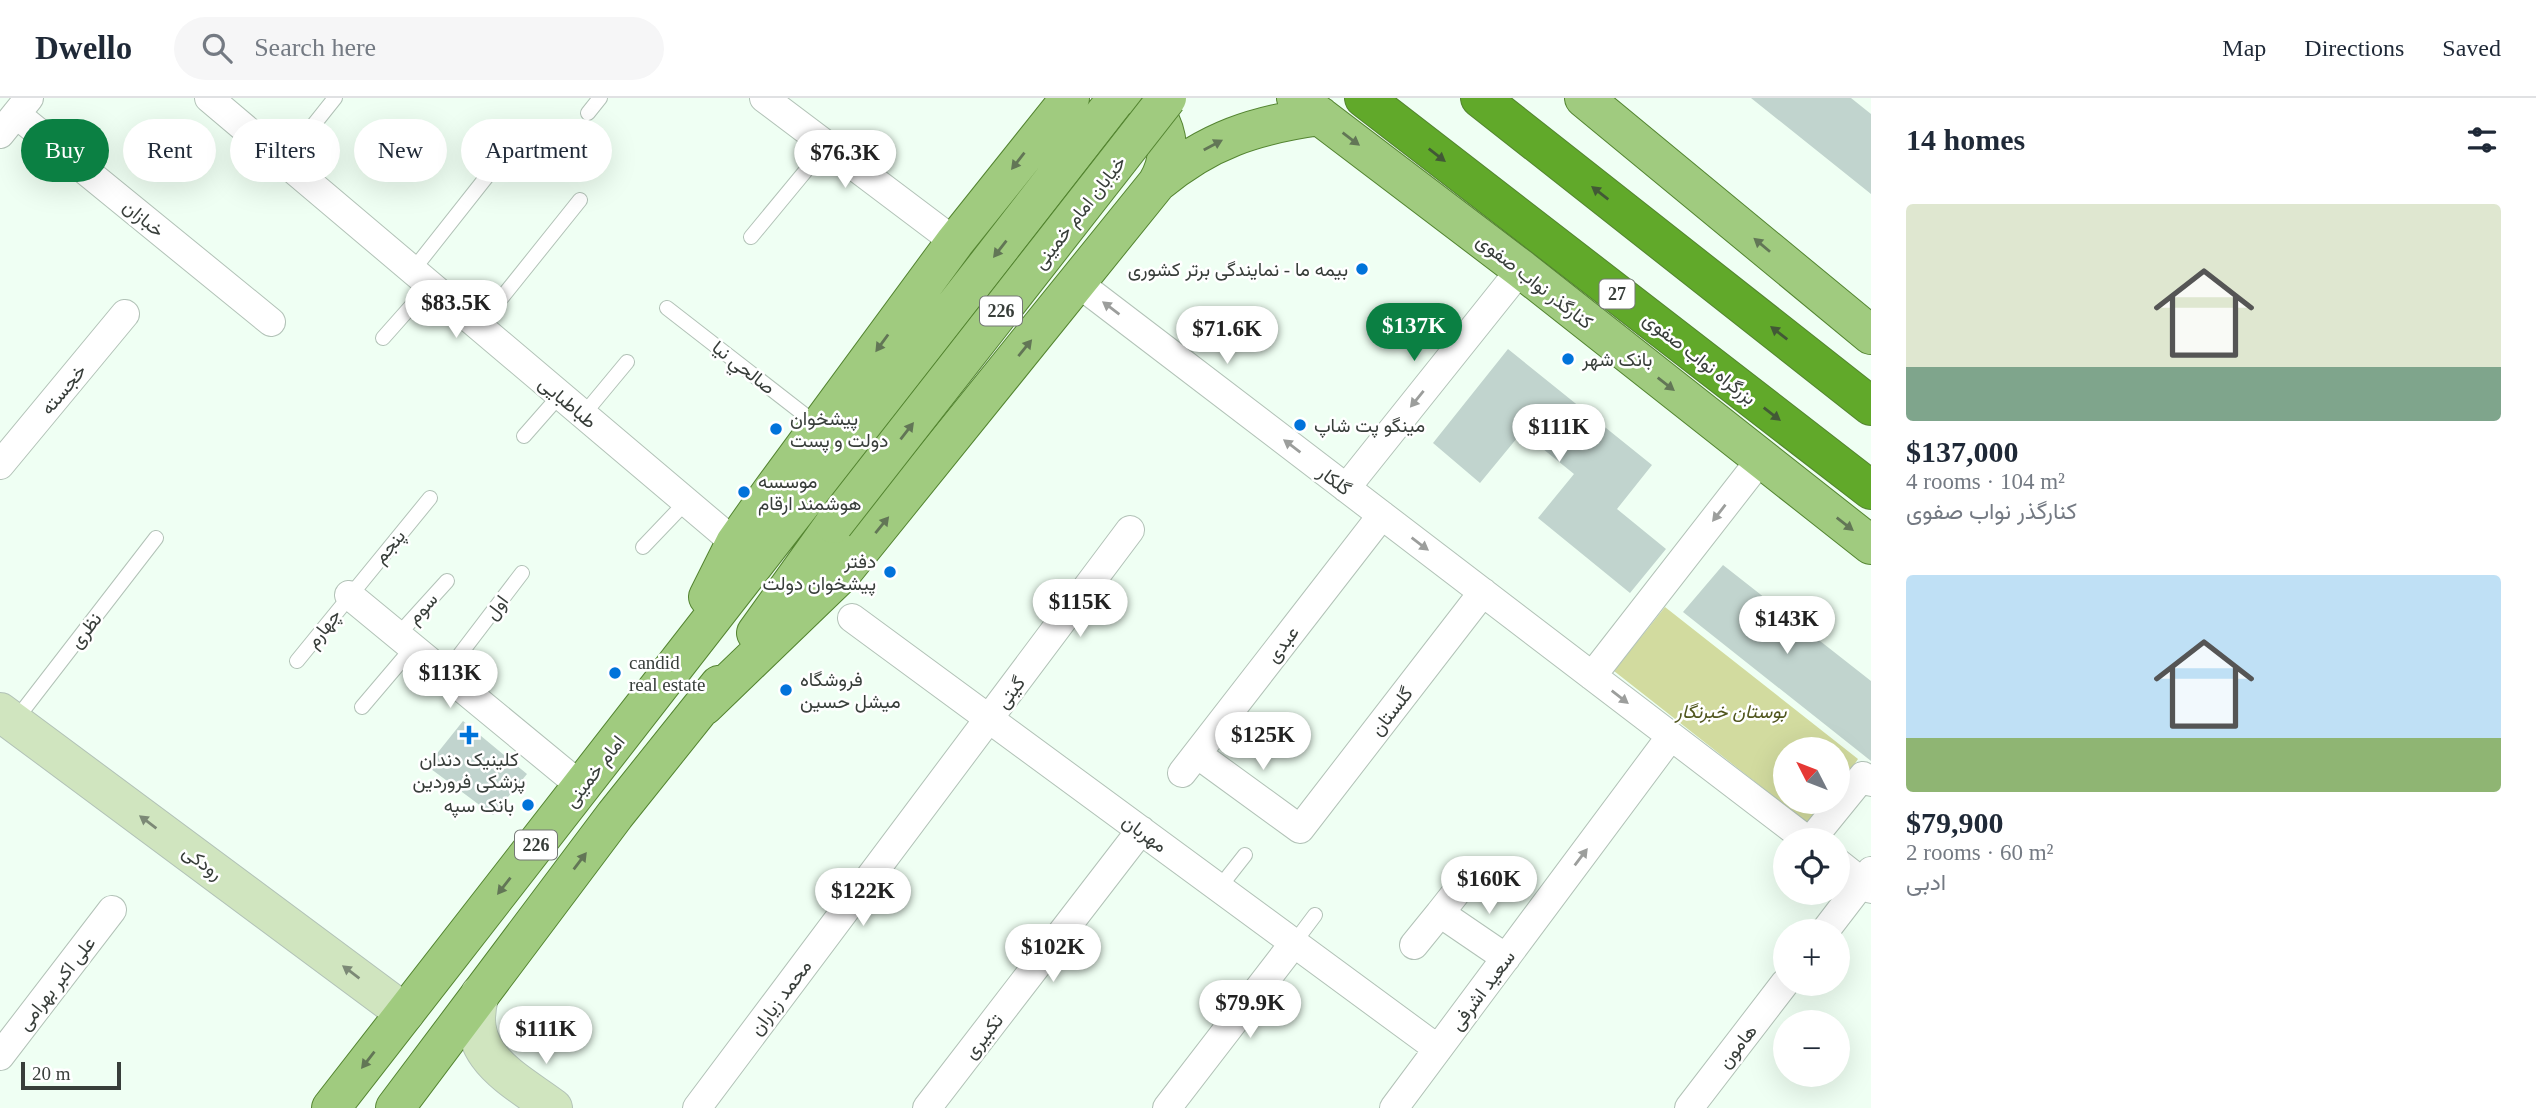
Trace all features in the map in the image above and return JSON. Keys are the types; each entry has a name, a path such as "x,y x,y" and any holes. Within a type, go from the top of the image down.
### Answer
{"highway":[{"name":"بزرگراه نواب صفوی","path":"1364,98 1871,490"},
{"path":"1480,98 1871,406"}],"main road":[{"name":"خیابان امام خمینی","path":"820,512 1117,98"},
{"path":"1141,98 1157,113 1166,136 1166,160 1157,183"},
{"name":"خیابان امام خمینی","path":"820,512 1167,98"},
{"path":"1584,98 1871,335"},
{"path":"667,678 735,544 956,242 1064,101"},
{"path":"704,706 842,573 1157,183 1194,155 1234,134 1308,107"},
{"name":"کنارگذر نواب صفوی","path":"1308,107 1521,269 1871,545"},
{"name":"امام خمینی","path":"331,1108 667,678 820,512"},
{"name":"226","path":"395,1108 419,1091 480,994 614,815 704,706 820,512"},
{"name":"رودکی","path":"7,717 405,1013"},
{"path":"480,994 475,1018 479,1041 492,1061 554,1108"}],"street":[{"name":"طباطبایی","path":"209,98 234,119"},
{"path":"764,98 956,242"},
{"name":"خبازان","path":"15,116 271,322"},
{"name":"طباطبایی","path":"308,182 735,544"},
{"path":"1346,488 1521,269"},
{"name":"گلکار","path":"1078,283 1793,828"},
{"name":"خجسته","path":"0,465 125,314"},
{"path":"1592,676 1762,459"},
{"name":"عبدی","path":"1300,829 1189,763 1382,515"},
{"name":"گیتی","path":"990,719 1130,530"},
{"name":"گلستان","path":"1300,829 1483,593"},
{"path":"349,595 582,787"},
{"name":"مهربان","path":"852,618 1438,1049"},
{"name":"محمد زیاران","path":"697,1108 990,719"},
{"name":"سعید اشرفی","path":"1394,1108 1671,736"},
{"path":"1819,828 1863,776 1871,782"},
{"name":"تکبیری","path":"927,1108 1141,830"},
{"path":"1835,919 1868,881 1850,870"},
{"path":"1415,945 1470,875"},
{"name":"علی اکبر بهرامی","path":"0,1056 112,910"},
{"path":"1440,913 1506,958"},
{"path":"1167,1108 1294,943"},
{"name":"هامون","path":"1689,1108 1775,996"}],"lane":[{"path":"318,119 335,98"},
{"path":"588,113 600,98"},
{"path":"751,237 827,145"},
{"path":"383,338 486,182"},
{"path":"479,326 580,200"},
{"name":"صالحي نیا","path":"667,308 820,427"},
{"path":"583,415 627,362"},
{"path":"524,436 560,396"},
{"name":"پنجم","path":"349,595 430,498"},
{"path":"643,547 686,502"},
{"name":"نظری","path":"7,717 156,538"},
{"name":"اول","path":"445,674 522,573"},
{"name":"سوم","path":"362,707 446,581"},
{"name":"چهارم","path":"297,660 349,595"},
{"path":"1219,888 1245,855"},
{"path":"1294,943 1315,915"}],"green space":[{"name":"بوستان خبرنگار","path":"1665,607 1830,737 1773,737 1773,796 1614,671"},
{"name":"بوستان خبرنگار","path":"1850,753 1858,759 1850,771"},
{"name":"بوستان خبرنگار","path":"1796,814 1819,814 1810,825"}],"building":[{"path":"1751,98 1851,98 1871,114 1871,194"},
{"path":"1508,349 1652,465 1617,509 1666,549 1630,593 1538,518 1574,474 1522,432 1480,483 1433,443"},
{"path":"1723,565 1871,681 1871,761 1850,744 1850,737 1841,737 1683,612"},
{"path":"463,721 527,774 493,815 427,766"}],"place":[{"name":"بیمه ما - نمایندگی برتر کشوری","path":"1362,269"},
{"name":"بانک شهر","path":"1568,359"},
{"name":"مینگو پت شاپ","path":"1300,425"},
{"name":"پیشخوان دولت و پست","path":"776,429"},
{"name":"موسسه هوشمند ارقام","path":"744,492"},
{"name":"دفتر پیشخوان دولت","path":"890,572"},
{"name":"candid real estate","path":"615,673"},
{"name":"فروشگاه میشل حسین","path":"786,690"},
{"name":"کلینیک دندان پزشکی فروردین","path":"469,735"},
{"name":"بانک سپه","path":"528,805"}]}
